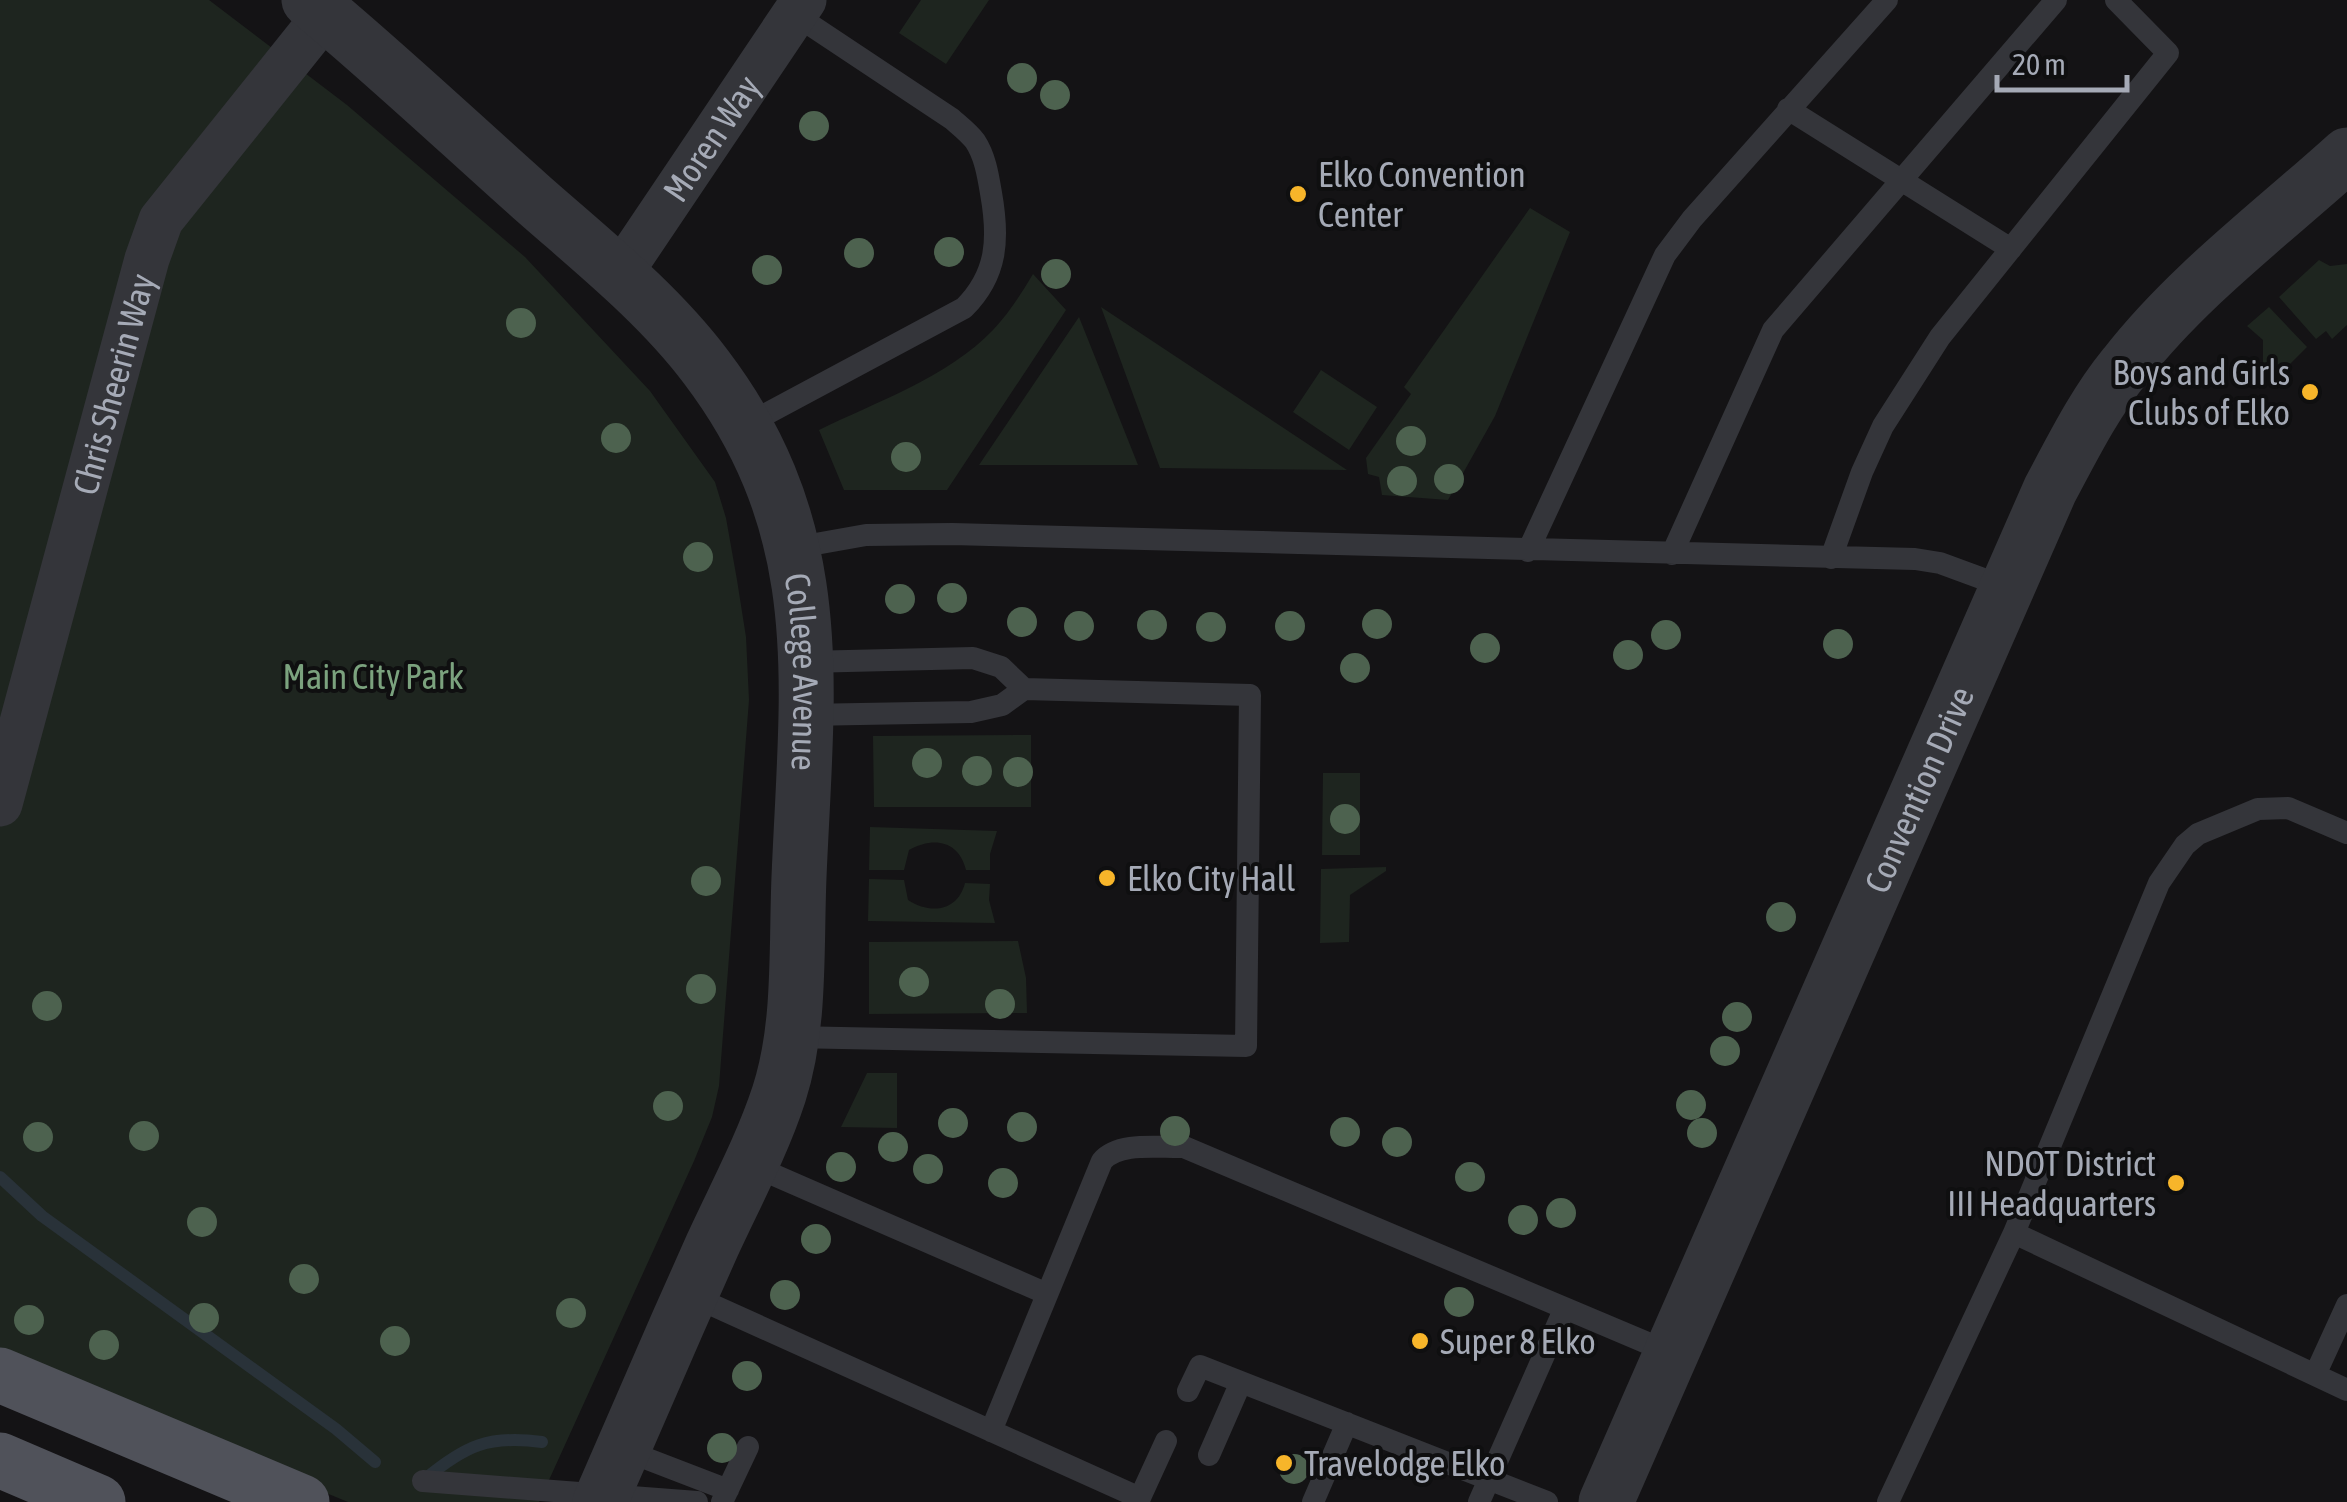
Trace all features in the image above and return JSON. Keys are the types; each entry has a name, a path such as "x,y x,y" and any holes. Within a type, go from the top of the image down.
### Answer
{"main road":[{"path":"0,1376 302,1502"},
{"path":"0,1460 98,1502"}],"street":[{"name":"College Avenue","path":"318,7 619,275 706,366 744,426 778,492 793,548 802,597 806,689 792,1037 778,1097 609,1482"},
{"name":"Chris Sheerin Way","path":"0,804 147,259 161,220 318,7"},
{"name":"Moren Way","path":"619,275 799,7"},
{"name":"Convention Drive","path":"1606,1502 2008,588 2090,415 2125,365 2174,310 2347,156"}],"lane":[{"path":"1528,551 1665,255 1692,219 1887,0"},
{"path":"1672,554 1773,330 2056,0"},
{"path":"1831,558 1862,472 1884,426 1940,337 2168,53 2116,0"},
{"path":"744,426 964,308 989,275 995,257 996,226 990,188 982,154 974,140 952,119 799,7"},
{"path":"1788,109 2011,249"},
{"path":"793,548 866,536 952,534 1831,558 1940,563 2008,588"},
{"path":"806,689 972,658 1001,667 1024,689"},
{"path":"792,1037 1246,1046 1250,695 1024,689 1002,705 971,712 806,689"},
{"path":"1888,1502 2014,1233 2158,883 2185,845 2198,834 2240,814 2288,808 2347,833"},
{"path":"990,1430 1102,1160 1107,1154 1136,1148 1184,1147 1672,1353"},
{"path":"749,1164 1045,1293"},
{"path":"2014,1233 2347,1390"},
{"path":"690,1296 1139,1501 1166,1442"},
{"path":"2315,1375 2347,1305"},
{"path":"1478,1502 1564,1310"},
{"path":"1188,1391 1200,1366 1547,1502"},
{"path":"1208,1455 1240,1382"},
{"path":"1314,1502 1347,1422"},
{"path":"423,1481 609,1482 725,1496 748,1447"},
{"path":"609,1482 697,1502"}],"green space":[{"name":"Main City Park","path":"0,0 209,0 347,105 525,257 650,391 715,482 726,518 746,637 749,700 719,1086 712,1117 694,1161 539,1502 348,1502 0,1359"},
{"path":"921,0 989,0 946,64 899,33"},
{"path":"1530,208 1570,232 1495,416 1448,500 1382,495 1379,477 1368,474 1366,458 1411,394 1404,387"},
{"path":"2319,260 2330,266 2347,264 2347,325 2332,339 2326,331 2316,339 2279,297"},
{"path":"1033,274 1066,310 947,490 844,490 819,430 955,362 999,324"},
{"path":"1101,307 1347,470 1160,468"},
{"path":"2269,307 2307,347 2269,385 2263,374 2263,340 2247,326"},
{"path":"1079,317 1138,465 979,465"},
{"path":"1321,370 1377,407 1349,450 1293,412"},
{"path":"1031,735 1031,807 874,807 873,736"},
{"path":"1323,773 1360,773 1360,855 1322,855"},
{"path":"870,827 997,831 990,870 966,870 951,847 927,843 909,850 904,870 869,870"},
{"path":"1386,867 1386,871 1350,895 1349,942 1320,943 1321,869"},
{"path":"869,879 904,880 908,900 934,909 956,900 965,883 990,884 989,900 995,923 868,921"},
{"path":"1018,941 1026,978 1027,1013 869,1014 869,942"},
{"path":"867,1073 897,1073 897,1128 841,1127"}],"waterway":[{"path":"0,1177 42,1216 336,1429 375,1462"},
{"path":"425,1479 479,1445 507,1440 542,1442"}],"place":[{"name":"Elko Convention Center","path":"1298,194"},
{"name":"Boys and Girls Clubs of Elko","path":"2310,392"},
{"name":"Elko City Hall","path":"1107,878"},
{"name":"NDOT District III Headquarters","path":"2176,1183"},
{"name":"Super 8 Elko","path":"1420,1341"},
{"name":"Travelodge Elko","path":"1284,1463"}]}
